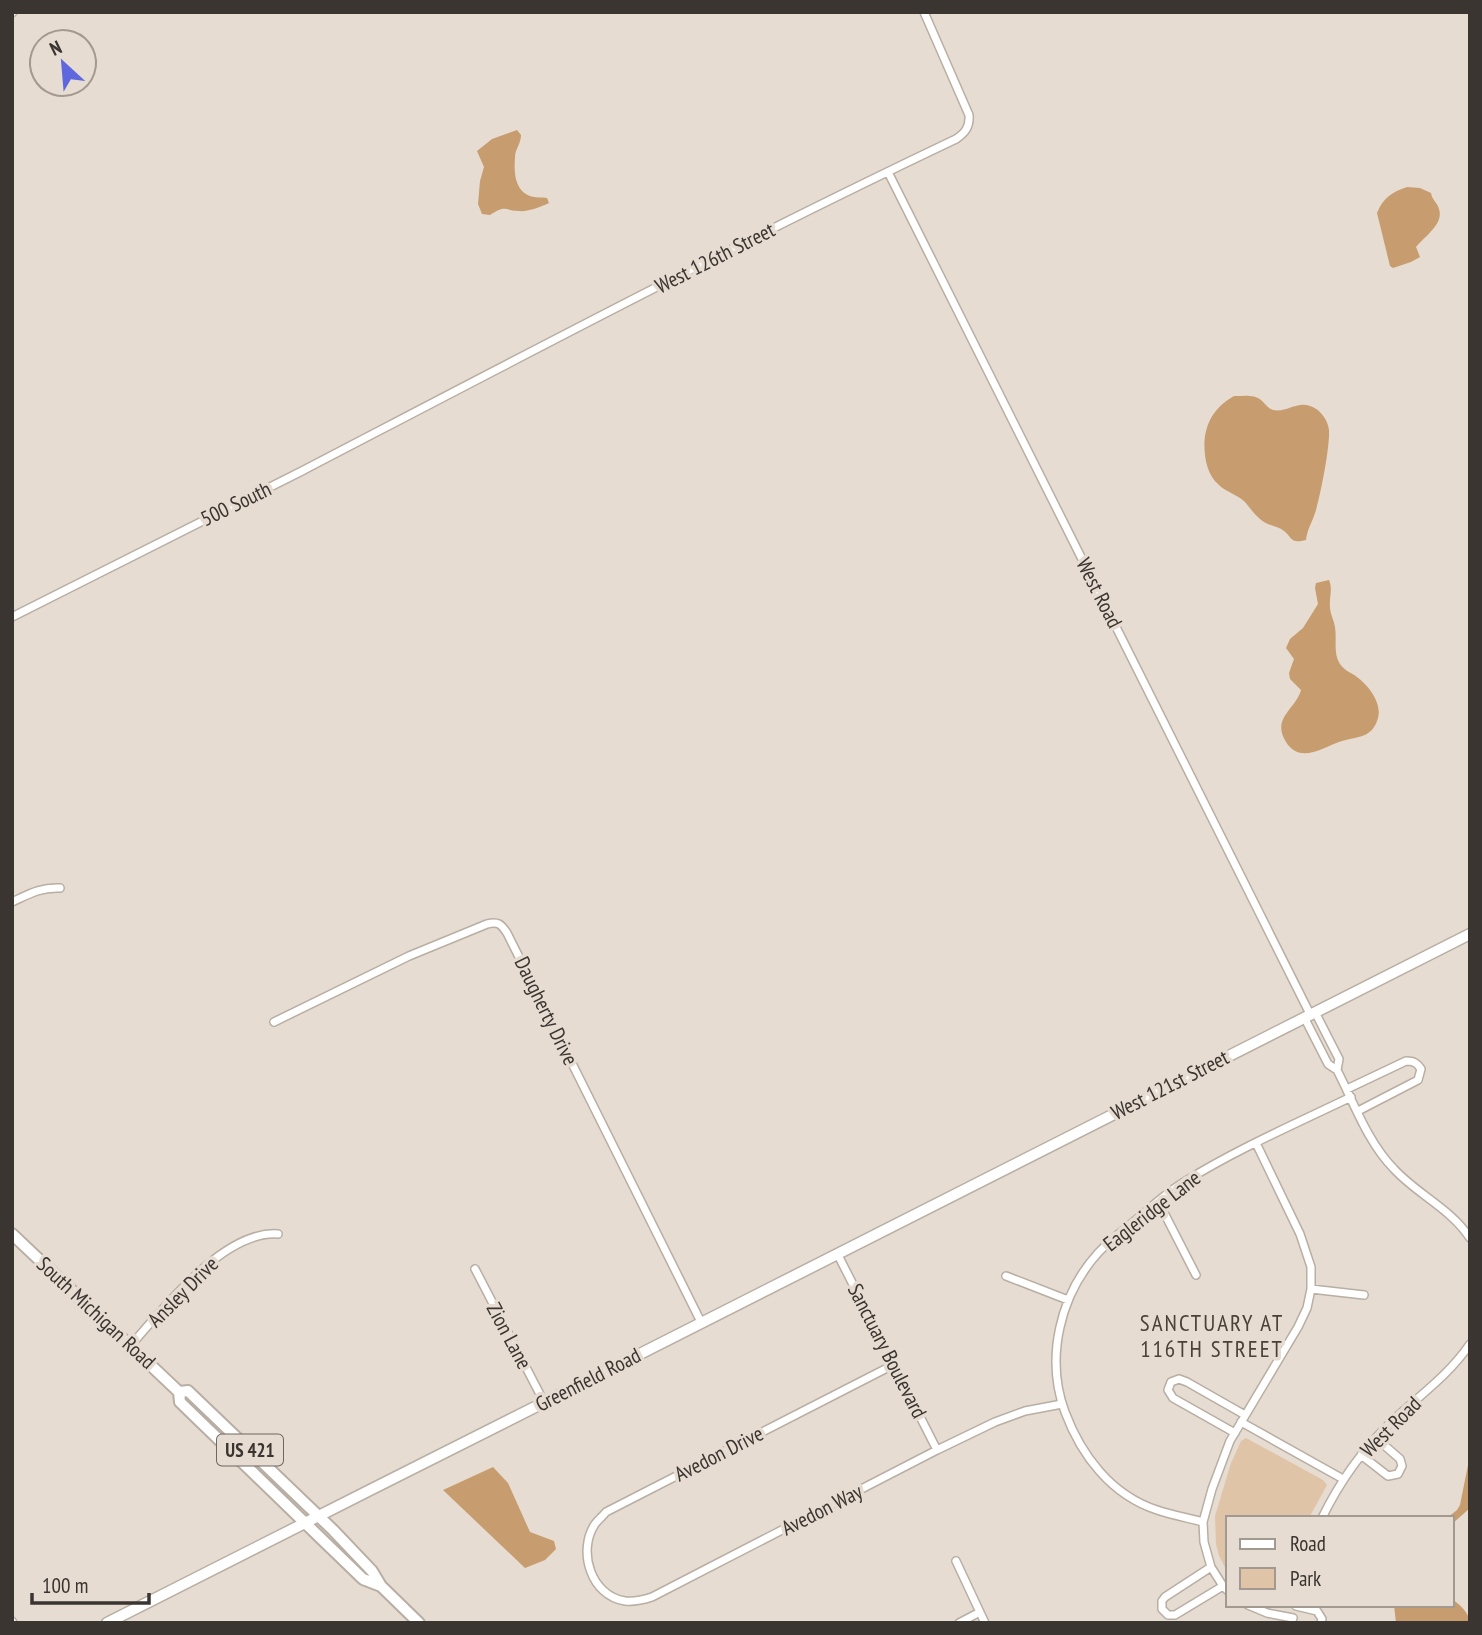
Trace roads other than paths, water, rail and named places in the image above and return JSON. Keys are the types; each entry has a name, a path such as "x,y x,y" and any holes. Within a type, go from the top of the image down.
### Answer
{"main road":[{"name":"South Michigan Road","path":"12,1234 179,1392 180,1402 363,1579 380,1586"},
{"name":"South Michigan Road","path":"179,1392 188,1391 318,1515 372,1571 380,1586 419,1623"}],"street":[{"name":"West 126th Street","path":"459,389 578,326 964,133 969,125 968,110 924,12"},
{"name":"West Road","path":"888,172 1310,1014 1339,1059 1338,1070 1373,1141 1394,1170 1444,1209 1470,1238"},
{"name":"500 South","path":"12,617 459,389"},
{"path":"12,902 37,890 60,888"},
{"name":"Daugherty Drive","path":"274,1022 409,956 487,924 494,922 501,925 701,1322"},
{"name":"West 121st Street","path":"870,1235 1470,934"},
{"name":"West Road","path":"1310,1014 1328,1064 1338,1070"},
{"name":"Eagleridge Lane","path":"1203,1522 1155,1509 1122,1492 1106,1479 1077,1441 1062,1404 1056,1369 1059,1331 1069,1300 1083,1273 1098,1254 1182,1183 1406,1061 1418,1064 1421,1075 1418,1080 1358,1111"},
{"path":"1211,1567 1165,1597 1162,1609 1168,1615 1175,1615 1226,1588 1211,1567 1204,1542 1203,1522 1212,1489 1230,1441 1298,1326 1307,1308 1311,1289 1311,1267 1300,1234 1256,1143"},
{"path":"1158,1201 1196,1275"},
{"name":"Ansley Drive","path":"131,1345 214,1259 246,1239 278,1234"},
{"name":"Greenfield Road","path":"107,1623 870,1235"},
{"name":"Sanctuary Boulevard","path":"836,1252 937,1450"},
{"name":"Zion Lane","path":"475,1269 544,1402"},
{"path":"1006,1276 1069,1300"},
{"path":"1311,1289 1364,1295"},
{"name":"West Road","path":"1323,1516 1343,1479 1361,1455 1452,1368 1470,1345"},
{"name":"Avedon Drive","path":"590,1574 586,1554 588,1539 595,1524 606,1512 893,1365"},
{"path":"1235,1433 1173,1398 1168,1390 1171,1382 1179,1379 1187,1382 1343,1479"},
{"name":"Avedon Way","path":"590,1574 612,1596 622,1600 638,1601 652,1597 937,1450 1010,1416 1062,1404"},
{"path":"1361,1455 1388,1476 1398,1474 1402,1466 1400,1460 1376,1438"},
{"path":"956,1561 985,1623"},
{"path":"1253,1607 1293,1620"},
{"path":"1300,1607 1317,1611 1322,1619 1321,1623"},
{"path":"959,1623 980,1612"}],"district":[{"name":"SANCTUARY AT 116TH STREET","path":"1212,1336"}]}
